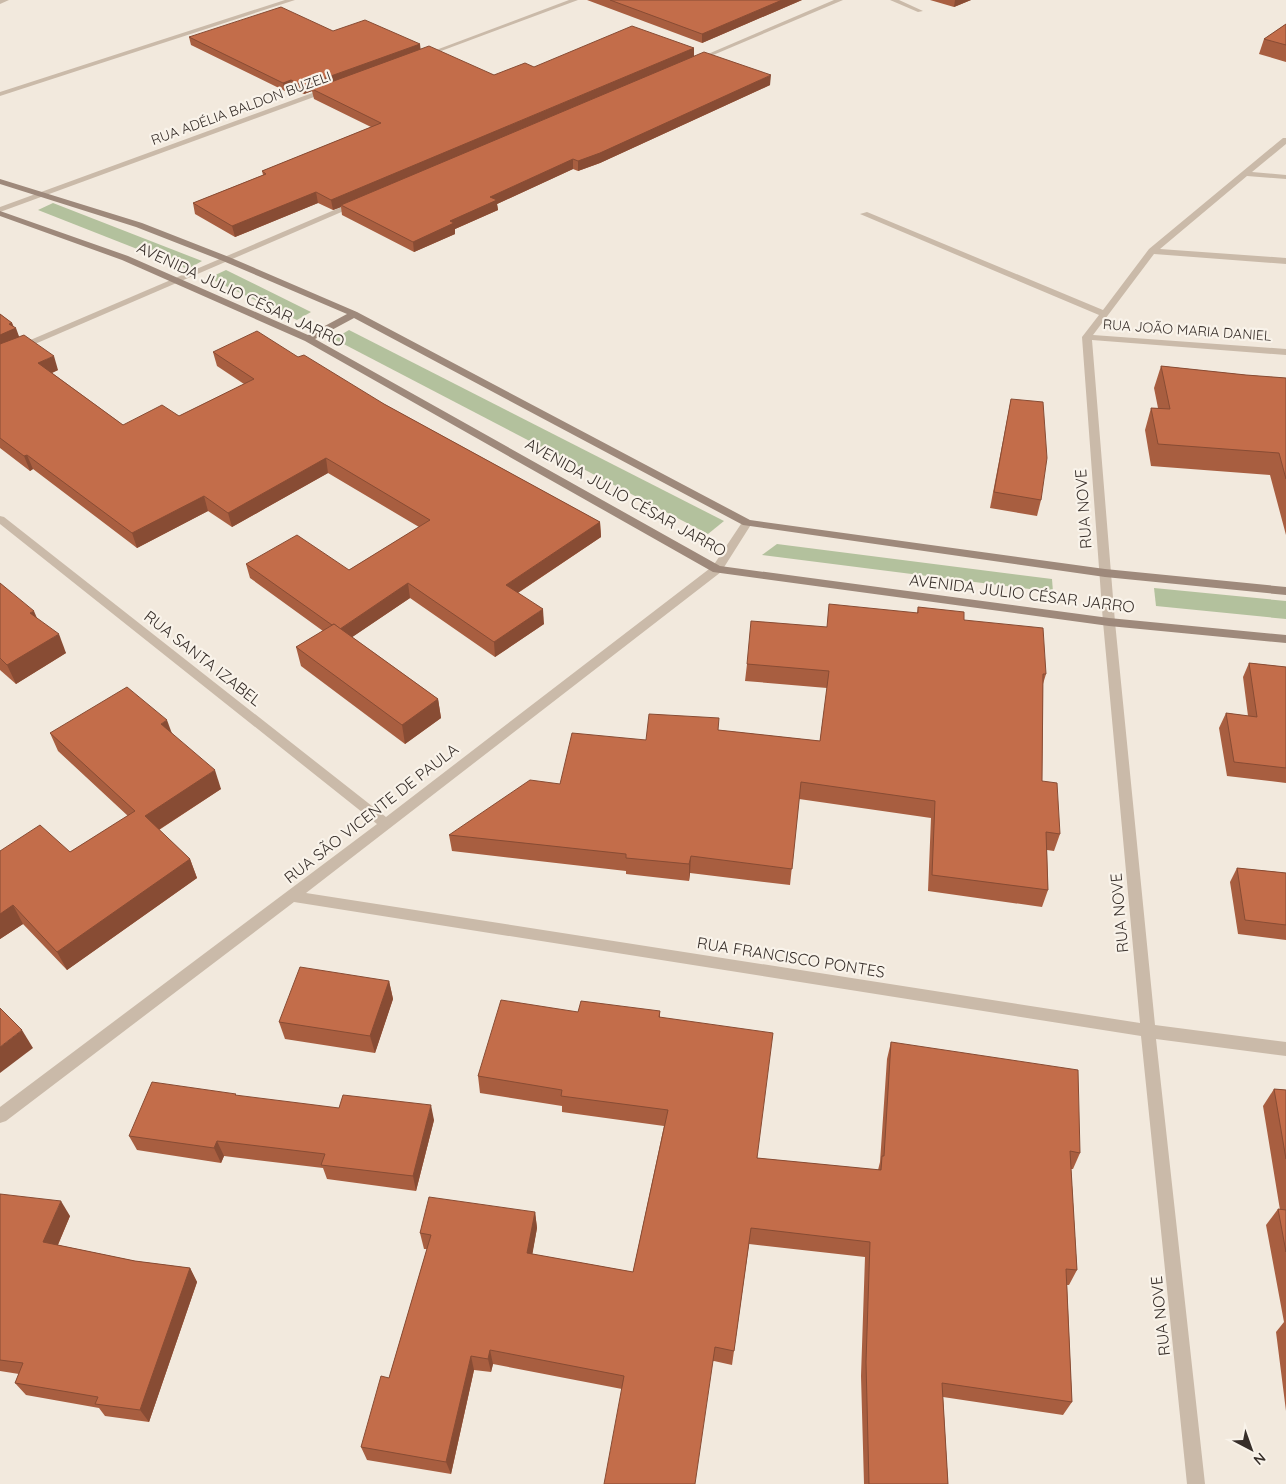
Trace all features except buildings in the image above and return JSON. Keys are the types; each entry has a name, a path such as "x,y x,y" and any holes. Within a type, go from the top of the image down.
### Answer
{"street":[{"path":"0,2 6,0"},
{"path":"0,94 292,0"},
{"path":"416,58 575,0"},
{"path":"684,66 840,0"},
{"path":"893,0 920,11"},
{"name":"RUA ADÉLIA BALDON BUZELI","path":"0,212 40,195 340,85"},
{"path":"1087,337 1152,251 1286,140"},
{"path":"1246,174 1286,177"},
{"name":"AVENIDA JULIO CÉSAR JARRO","path":"0,181 139,225 226,259 354,314 747,523 1105,573 1286,591"},
{"path":"0,356 364,201"},
{"name":"AVENIDA JULIO CÉSAR JARRO","path":"0,212 125,258 308,339 717,569 1109,622 1286,639"},
{"path":"864,214 1104,313"},
{"path":"1152,251 1286,262"},
{"path":"308,339 354,314"},
{"name":"RUA JOÃO MARIA DANIEL","path":"1087,337 1286,352"},
{"name":"RUA NOVE","path":"1087,337 1109,622 1148,1031 1196,1484"},
{"name":"RUA SANTA IZABEL","path":"0,519 385,823"},
{"name":"RUA SÃO VICENTE DE PAULA","path":"0,1116 292,896 717,569 747,523"},
{"name":"RUA FRANCISCO PONTES","path":"292,896 1148,1031 1286,1049"}],"green space":[{"path":"53,203 202,261 188,269 38,210"},
{"path":"226,270 311,312 297,320 209,278"},
{"path":"349,330 724,521 708,534 334,339"},
{"path":"777,544 1052,579 1053,592 762,555"},
{"path":"1154,588 1286,601 1286,619 1156,606"}]}
